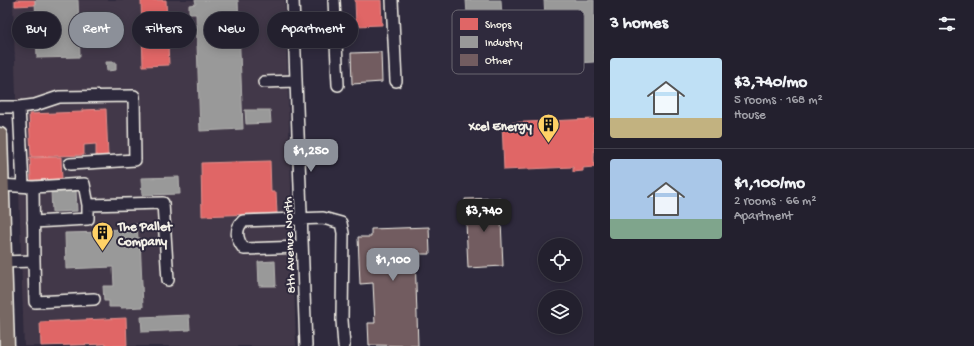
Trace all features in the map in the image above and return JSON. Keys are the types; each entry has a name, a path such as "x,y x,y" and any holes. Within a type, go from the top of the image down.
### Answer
{"main road":[{"path":"0,135 2,262 7,346"}],"street":[{"name":"8th Avenue North","path":"293,0 306,346"},
{"path":"334,0 338,85"},
{"path":"392,0 396,81"},
{"path":"264,82 296,80"},
{"path":"0,107 35,105 59,97 134,96 135,160 70,164"},
{"path":"19,107 33,222 35,302 94,299"},
{"path":"1,185 28,186 84,184 88,205 88,219 33,222"},
{"path":"88,205 163,203 168,280"},
{"path":"302,247 244,249 239,243 237,234 239,225 243,221 323,218 341,223 343,233 342,320 344,346"},
{"path":"2,262 34,261"}],"shaded area":[{"path":"13,0 285,0 285,12 267,12 267,48 287,48 296,346 24,346 15,48 61,48 61,12 13,12"}],"building: Shops":[{"path":"15,0 35,0 35,5 15,6"},
{"path":"141,0 166,0 167,12 141,12"},
{"path":"355,0 381,0 382,25 358,26 358,12 355,12"},
{"path":"142,48 168,48 169,65 143,66"},
{"path":"106,109 108,156 96,156 96,144 84,145 84,155 31,157 29,114 82,112 82,110"},
{"name":"Xcel Energy","path":"594,119 594,167 583,168 583,171 573,172 573,167 504,170 502,123"},
{"path":"61,157 62,179 31,180 30,158"},
{"path":"270,161 271,192 276,192 277,213 202,216 201,163"},
{"path":"126,318 127,346 106,346 106,344 41,346 40,322"}],"building: Industry":[{"path":"35,0 78,0 78,12 69,12 69,48 80,48 80,57 37,58 37,48 61,48 61,12 35,12"},
{"path":"195,0 238,0 238,12 204,12 204,48 240,48 243,129 200,131 196,12 189,12 189,5 196,4"},
{"path":"466,0 501,0 502,10 467,10"},
{"path":"544,0 594,0 594,62 584,63 584,10 545,10"},
{"path":"106,62 116,62 116,70 107,71"},
{"path":"245,110 270,110 271,123 246,124"},
{"path":"179,177 180,194 142,195 141,178"},
{"path":"76,190 77,211 52,212 51,191"},
{"name":"The Pallet Company","path":"137,224 138,238 140,238 143,307 109,307 109,301 104,301 103,286 114,286 113,267 66,269 65,233 105,232 105,230 126,229 126,225"},
{"path":"275,261 276,286 259,286 258,262"},
{"path":"189,315 190,330 142,332 141,317"}],"building: Other":[{"path":"381,52 382,82 352,84 351,53"},
{"path":"500,198 503,266 468,268 465,199"},
{"path":"429,227 430,254 415,254 418,346 369,345 368,323 375,323 373,283 360,284 358,237 371,237 371,229"}],"place":[{"name":"Xcel Energy","path":"548,144"},
{"name":"The Pallet Company","path":"103,252"}]}
